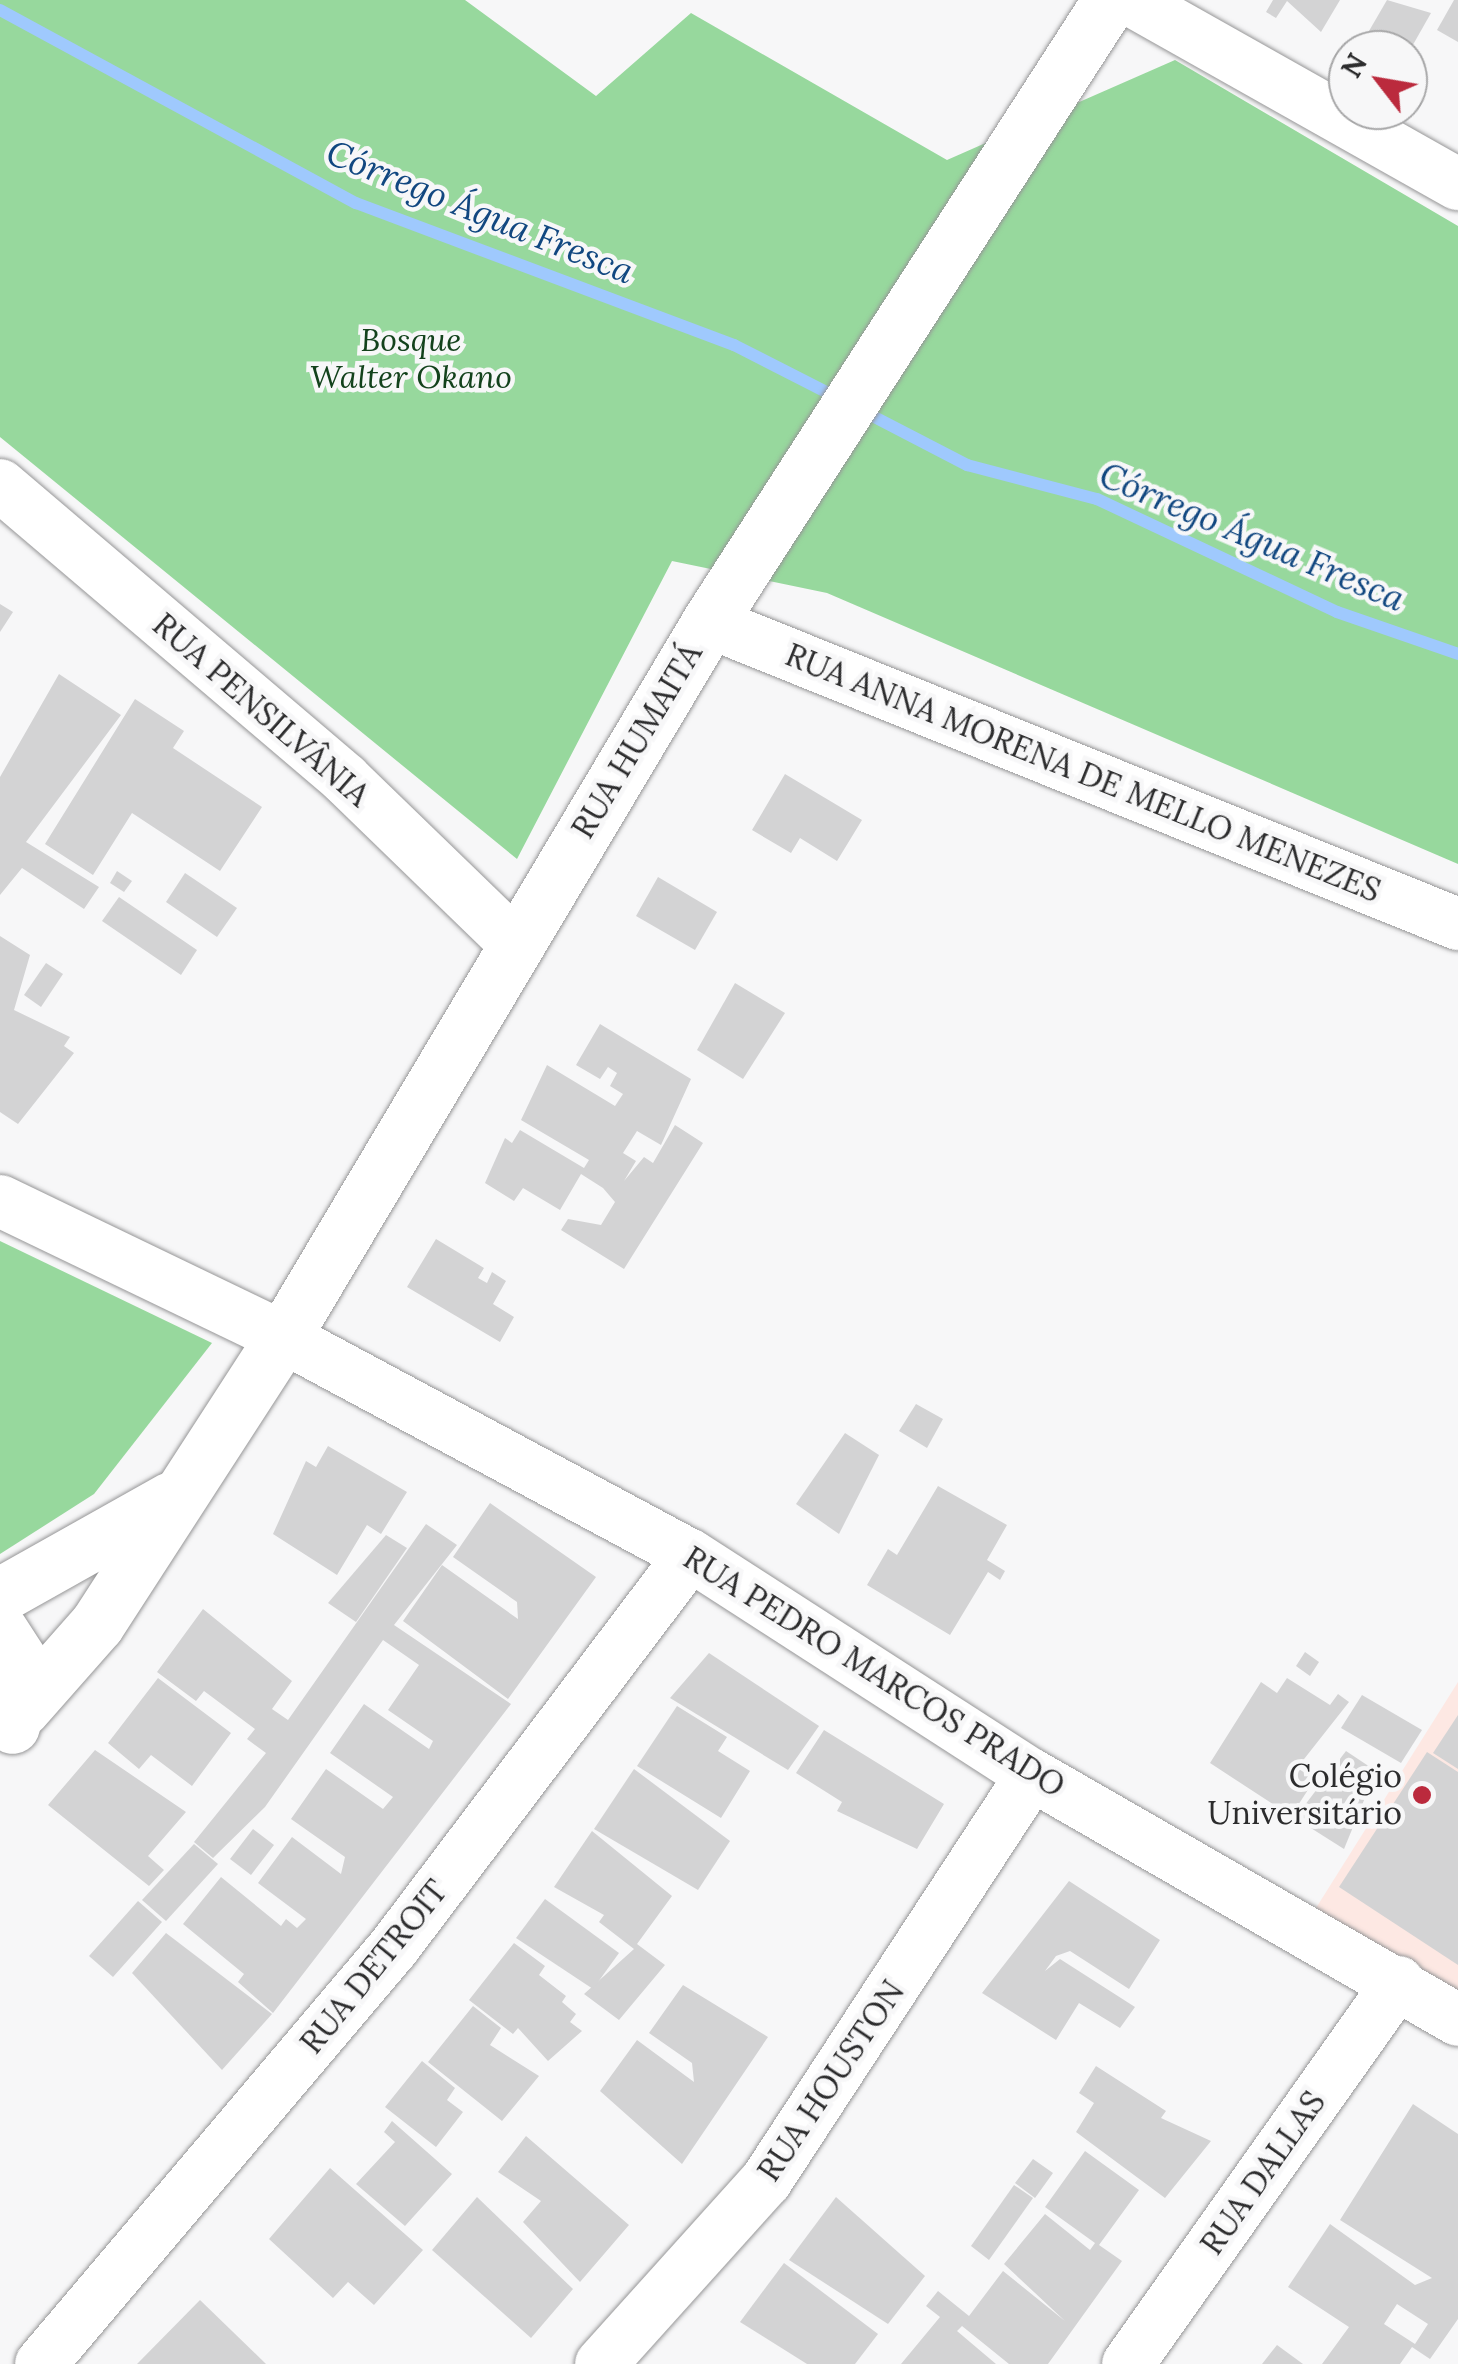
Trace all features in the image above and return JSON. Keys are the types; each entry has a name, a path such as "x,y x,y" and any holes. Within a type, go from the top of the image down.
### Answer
{"main road":[{"name":"RUA HUMAITÁ","path":"11,1724 97,1624 283,1336 709,622 1110,0"},
{"name":"RUA HUMAITÁ","path":"0,1595 182,1492"},
{"path":"0,1630 24,1667 11,1724"}],"street":[{"path":"1130,0 1458,184"},
{"name":"RUA PENSILVÂNIA","path":"0,485 346,780 514,944"},
{"name":"RUA ANNA MORENA DE MELLO MENEZES","path":"709,622 1458,924"},
{"name":"RUA PEDRO MARCOS PRADO","path":"0,1201 283,1336 690,1555 1032,1775 1398,1982 1458,2020"},
{"name":"RUA DETROIT","path":"40,2364 394,1947 690,1555"},
{"name":"RUA HOUSTON","path":"601,2364 766,2182 1032,1775"},
{"name":"RUA DALLAS","path":"1128,2364 1398,1982"}],"shaded area":[{"name":"Colégio Universitário","path":"1458,1682 1458,1996 1316,1908"}],"green space":[{"name":"Bosque Walter Okano","path":"0,0 465,0 596,96 691,13 947,160 1175,60 1458,226 1458,864 827,593 672,561 517,859 0,437"},
{"path":"0,1241 212,1343 94,1494 0,1554"}],"building":[{"path":"1273,0 1340,0 1321,32 1287,1 1276,18 1266,12"},
{"path":"1387,0 1431,13 1421,30 1370,30"},
{"path":"1454,0 1458,0 1458,42 1437,30"},
{"path":"0,604 13,612 0,632"},
{"path":"59,674 121,715 26,842 99,887 84,909 22,868 0,895 0,777"},
{"path":"135,699 184,731 173,748 262,807 220,871 132,813 93,875 45,844"},
{"path":"785,774 862,820 837,861 800,838 791,853 752,830"},
{"path":"117,871 132,881 124,892 110,883"},
{"path":"185,873 237,908 217,937 166,902"},
{"path":"658,877 717,912 695,950 636,916"},
{"path":"119,897 197,950 181,975 102,921"},
{"path":"0,936 30,955 14,1010 70,1037 64,1046 74,1053 18,1124 0,1112"},
{"path":"46,963 63,974 41,1007 24,995"},
{"path":"735,983 785,1013 743,1079 697,1050"},
{"path":"600,1024 691,1079 661,1145 637,1131 623,1153 636,1161 624,1181 644,1157 653,1163 675,1125 703,1143 624,1269 561,1230 568,1219 601,1225 615,1202 603,1188 581,1174 560,1210 523,1188 514,1201 485,1183 505,1138 512,1143 520,1130 584,1168 589,1160 521,1120 547,1065 615,1106 623,1094 610,1086 617,1073 608,1067 600,1079 576,1065"},
{"path":"436,1239 484,1268 478,1278 487,1283 492,1272 506,1281 493,1304 514,1317 500,1342 407,1287"},
{"path":"916,1404 943,1419 927,1448 899,1431"},
{"path":"845,1433 879,1455 839,1534 796,1504"},
{"path":"328,1446 407,1492 381,1534 367,1525 337,1575 273,1534 306,1461 316,1467"},
{"path":"938,1486 1007,1525 987,1560 1005,1571 1000,1580 988,1572 950,1635 867,1585 888,1549 897,1555"},
{"path":"490,1503 596,1577 508,1699 403,1621 442,1565 518,1619 517,1602 453,1557"},
{"path":"426,1524 457,1545 394,1625 511,1704 273,2013 238,1982 244,1974 183,1924 221,1877 281,1926 286,1919 297,1928 306,1919 258,1883 292,1837 341,1874 345,1857 291,1819 326,1769 383,1809 393,1797 330,1753 364,1704 429,1749 433,1741 388,1710 419,1665 383,1640 265,1807 213,1858 194,1842 266,1753 247,1739 255,1729 204,1691 196,1701 157,1672 203,1609 292,1681 272,1709 288,1720"},
{"path":"386,1535 407,1548 356,1622 328,1603"},
{"path":"1305,1652 1319,1662 1310,1676 1296,1666"},
{"path":"709,1653 819,1726 788,1770 670,1698"},
{"path":"158,1678 231,1733 192,1786 151,1755 139,1769 108,1743"},
{"path":"1287,1678 1330,1705 1338,1694 1349,1702 1297,1768 1315,1779 1291,1816 1210,1763 1261,1682 1277,1693"},
{"path":"1362,1695 1422,1730 1401,1763 1341,1728"},
{"path":"677,1706 727,1737 718,1751 750,1771 721,1818 637,1766"},
{"path":"1458,1715 1458,1769 1433,1753"},
{"path":"824,1730 944,1804 917,1849 837,1811 842,1802 796,1773"},
{"path":"95,1750 186,1812 148,1856 164,1870 149,1886 48,1805"},
{"path":"1346,1751 1376,1771 1344,1849 1295,1818"},
{"name":"Colégio Universitário","path":"1427,1752 1458,1772 1458,1965 1339,1887"},
{"path":"634,1769 730,1841 698,1890 594,1829"},
{"path":"253,1829 274,1845 251,1875 230,1859"},
{"path":"592,1831 672,1896 637,1944 665,1965 619,2020 584,1994 634,1949 599,1922 604,1915 554,1887"},
{"path":"194,1844 218,1864 166,1921 142,1900"},
{"path":"1069,1881 1160,1940 1129,1989 1070,1951 1056,1956 1045,1971 1060,1959 1135,2007 1120,2028 1079,2003 1056,2040 982,1993"},
{"path":"545,1899 619,1953 593,1989 516,1938"},
{"path":"138,1901 162,1922 113,1977 89,1956"},
{"path":"166,1933 272,2014 222,2070 132,1973"},
{"path":"514,1943 545,1966 539,1975 566,1996 562,2002 576,2014 570,2022 582,2031 548,2061 518,2028 513,2034 469,2000"},
{"path":"683,1985 768,2037 682,2164 600,2091 637,2040 694,2082 692,2063 649,2033"},
{"path":"473,2006 501,2028 490,2045 539,2076 502,2121 428,2062"},
{"path":"422,2061 455,2088 447,2100 463,2112 436,2147 385,2107"},
{"path":"1096,2066 1166,2111 1161,2118 1211,2141 1165,2198 1076,2132 1094,2103 1079,2093"},
{"path":"1413,2104 1458,2134 1458,2319 1430,2359 1412,2347 1400,2364 1322,2364 1349,2327 1288,2287 1330,2224 1415,2285 1432,2278 1340,2220","holes":["1397,2304 1428,2324 1415,2344 1384,2324"]},
{"path":"392,2121 452,2174 405,2226 356,2184 395,2142 384,2132"},
{"path":"526,2136 629,2225 580,2282 523,2222 541,2201 498,2172"},
{"path":"1085,2151 1139,2190 1099,2245 1122,2261 1048,2364 1009,2364 962,2326 957,2331 996,2364 901,2364 940,2317 926,2306 938,2291 969,2316 1003,2271 1065,2321 1004,2264 1045,2214 1090,2250 1095,2243 1045,2207"},
{"path":"1033,2159 1053,2173 1035,2198 1015,2183"},
{"path":"330,2168 423,2250 374,2305 348,2282 333,2298 269,2239"},
{"path":"1014,2185 1033,2198 989,2260 971,2246"},
{"path":"477,2197 573,2289 531,2338 432,2250"},
{"path":"836,2197 925,2276 888,2324 789,2260"},
{"path":"784,2263 878,2334 855,2364 807,2364 740,2322"},
{"path":"200,2300 266,2364 137,2364"},
{"path":"1277,2345 1303,2364 1262,2364"}],"waterway":[{"name":"Córrego Água Fresca","path":"0,10 356,203 734,345 838,398"},
{"name":"Córrego Água Fresca","path":"859,409 967,465 1097,499 1337,612 1458,654"}],"place":[{"name":"Colégio Universitário","path":"1422,1795"}]}
